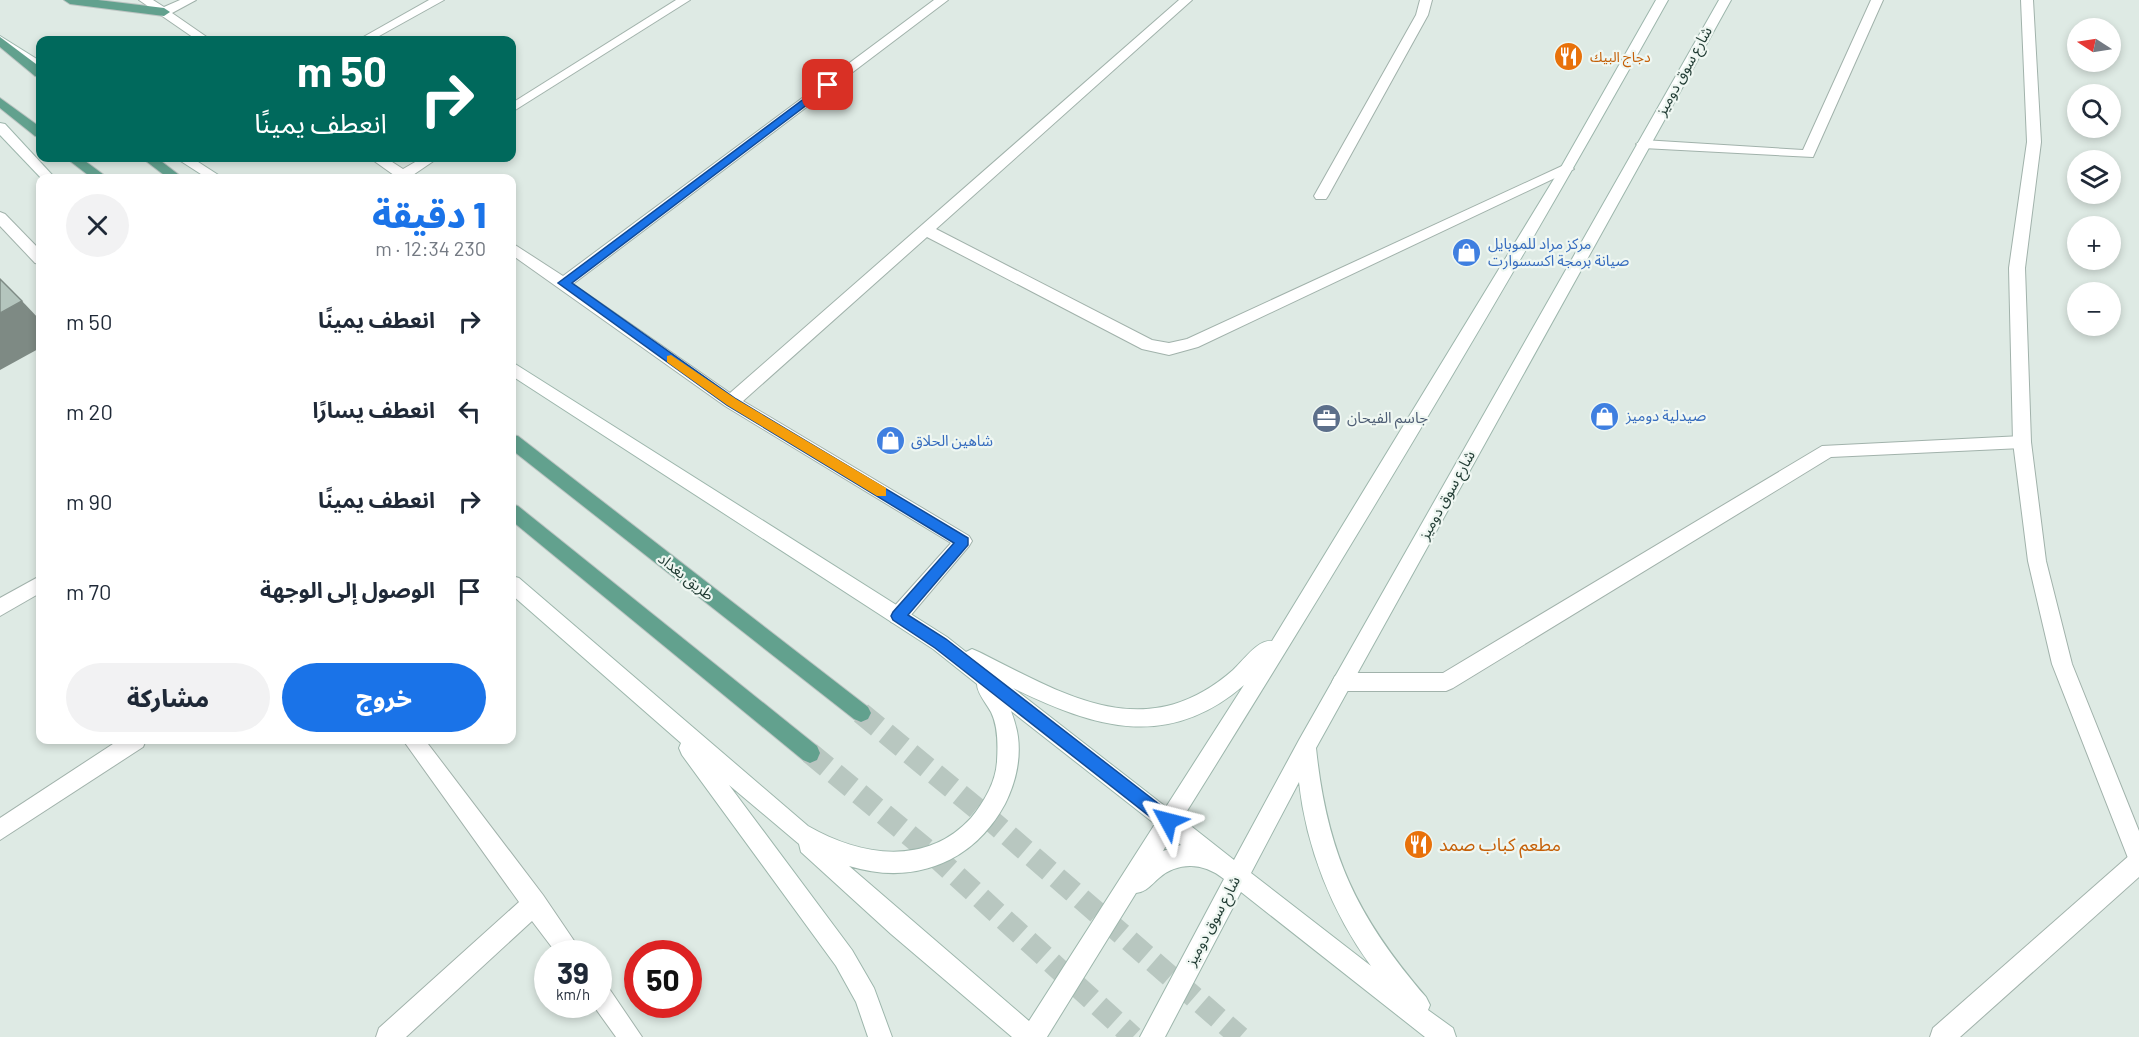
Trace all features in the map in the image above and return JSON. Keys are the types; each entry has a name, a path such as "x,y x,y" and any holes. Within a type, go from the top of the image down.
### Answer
{"main road":[{"path":"70,0 164,12"},
{"path":"0,41 36,70"},
{"path":"0,102 36,130"},
{"path":"79,162 95,174"},
{"path":"154,162 171,174"},
{"name":"طريق بغداد","path":"516,444 861,713"},
{"path":"516,514 810,753"}],"street":[{"path":"145,0 199,36"},
{"path":"164,12 190,0"},
{"path":"371,36 438,0"},
{"path":"516,105 684,0"},
{"path":"564,283 942,0"},
{"path":"732,402 1186,0"},
{"path":"1321,196 1422,15 1426,0"},
{"path":"516,587 899,926 1032,1037 1297,618 1567,168 1662,0"},
{"name":"شارع سوق دوميز","path":"1174,994 1230,870 1306,747 1725,0"},
{"path":"1643,144 1808,154 1877,0"},
{"path":"1942,1037 2139,860 2062,664 2037,561 2022,442 2017,268 2034,142 2027,0"},
{"path":"0,41 36,64"},
{"path":"0,127 44,174"},
{"path":"190,162 209,174"},
{"path":"383,162 401,174"},
{"path":"409,174 426,162"},
{"path":"926,230 1148,345 1169,349 1192,343 1567,168"},
{"path":"0,217 36,255"},
{"path":"516,251 732,402 963,542 898,616"},
{"path":"516,371 940,643 1446,1037"},
{"path":"1342,682 1446,682 1828,451 2022,442"},
{"path":"0,608 36,586"},
{"path":"940,643 1065,702 1113,716 1149,717 1187,711 1214,698 1234,682 1297,618"},
{"path":"736,780 800,833 816,843 851,857 903,862 920,860 954,845 987,817 999,797 1007,775 1009,752 1007,730 995,697 940,643"},
{"path":"666,718 844,958 866,996 880,1037"},
{"path":"0,830 130,744"},
{"path":"416,744 562,940"},
{"path":"1306,747 1310,801 1316,828 1324,855 1346,906 1381,962 1446,1037"},
{"path":"1100,928 1133,888 1163,860 1187,854 1202,855 1230,870"},
{"path":"388,1037 536,903"},
{"path":"1145,1037 1174,994"},
{"path":"1152,1037 1174,994"},
{"path":"612,1012 630,1037"}],"building":[{"path":"0,279 22,301 0,313"}],"tunnel":[{"path":"861,713 986,816 1240,1037"},
{"path":"810,753 938,859 1133,1037"}],"slow traffic":[{"path":"671,359 732,402 881,492"}],"place":[{"name":"دجاج البيك","path":"1569,57"},
{"name":"مركز مراد للموبايل صيانة برمجة اكسسوارت","path":"1467,253"},
{"name":"صيدلية دوميز","path":"1605,416"},
{"name":"جاسم الفيحان","path":"1326,418"},
{"name":"شاهين الحلاق","path":"890,441"},
{"name":"مطعم كباب صمد","path":"1418,845"}],"route":[{"path":"828,85 564,283 732,402 963,542 898,616 940,643 1168,821"}]}
